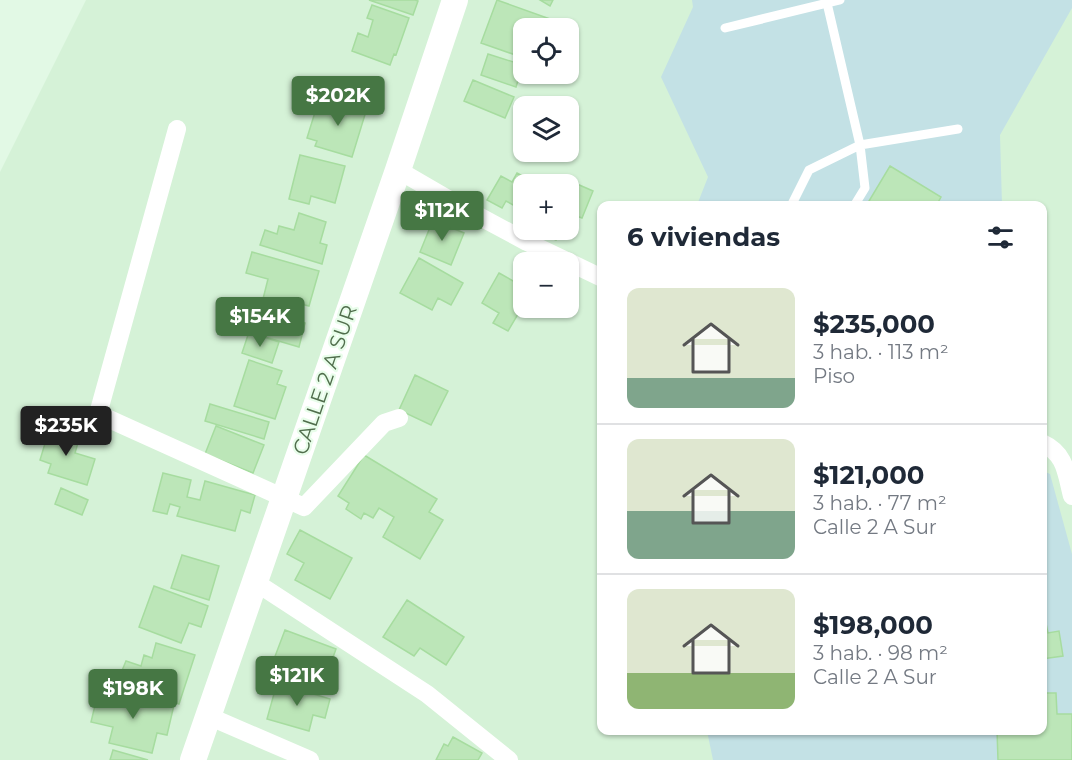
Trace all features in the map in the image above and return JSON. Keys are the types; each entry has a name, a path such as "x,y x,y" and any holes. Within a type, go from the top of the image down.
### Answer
{"main road":[{"name":"CALLE 2 A SUR","path":"193,760 455,0"}],"street":[{"path":"177,129 98,414 304,507 384,423 399,418"},
{"path":"398,170 527,242 597,276"},
{"path":"1047,446 1064,461 1072,496"},
{"path":"255,582 427,694 510,760"},
{"path":"208,716 310,760"}],"lane":[{"path":"724,28 840,0"},
{"path":"827,3 860,145 865,188 857,201"},
{"path":"794,201 810,170 860,145 958,129"}],"shaded area":[{"path":"86,0 1072,0 1072,760 0,760 0,172"},
{"path":"692,0 1072,0 1072,8 1000,135 1002,201 699,201 708,177 661,77 693,7"},
{"path":"1047,473 1050,474 1072,554 1072,760 713,760 708,735 1047,735"}],"building":[{"path":"369,0 415,0 418,1 413,15"},
{"path":"497,0 547,18 513,18 513,54 481,43"},
{"path":"540,0 553,0 550,6"},
{"path":"372,5 409,18 396,55 394,54 390,65 352,51 358,33 368,37 373,20 367,18"},
{"path":"488,54 513,62 513,84 517,84 516,87 481,75"},
{"path":"473,80 513,97 505,118 464,101"},
{"path":"330,97 367,108 352,157 315,146 317,141 307,138 316,109 326,112"},
{"path":"300,155 345,166 335,203 311,196 309,204 289,199"},
{"path":"890,166 941,197 939,201 869,201"},
{"path":"501,176 512,182 513,180 513,205 506,201 502,208 487,200"},
{"path":"579,185 593,191 582,218 579,217"},
{"path":"299,213 326,222 320,243 327,245 322,264 260,245 265,230 277,234 279,226 294,230"},
{"path":"433,220 464,233 451,265 420,252"},
{"path":"252,252 319,271 309,306 301,304 299,313 262,303 268,279 246,273"},
{"path":"419,258 463,283 451,305 438,298 432,310 400,293"},
{"path":"499,273 513,281 513,318 516,318 508,331 493,323 499,313 482,303"},
{"path":"264,312 305,323 299,347 258,335"},
{"path":"249,332 279,342 272,363 242,353"},
{"path":"249,360 282,371 277,384 286,387 275,419 234,406"},
{"path":"415,375 448,391 431,425 399,410"},
{"path":"210,404 269,422 264,439 205,421"},
{"path":"216,426 264,445 253,473 205,454"},
{"path":"50,427 80,436 75,453 95,459 87,485 48,473 51,464 40,460"},
{"path":"364,455 437,499 429,512 443,520 420,559 383,537 394,517 379,508 373,518 364,513 361,519 346,509 349,503 338,496"},
{"path":"163,473 191,480 187,497 200,500 205,481 255,495 250,513 241,510 235,531 177,516 180,507 170,504 167,514 153,511"},
{"path":"61,488 88,500 82,515 55,504"},
{"path":"300,530 352,558 330,599 295,580 304,563 287,554"},
{"path":"182,555 219,566 209,600 171,588"},
{"path":"154,586 208,606 201,627 189,623 181,643 139,627"},
{"path":"407,600 464,637 446,665 420,648 414,656 383,637"},
{"path":"1047,628 1048,633 1059,631 1063,656 1047,658"},
{"path":"285,630 336,649 323,685 295,674 298,668 274,659"},
{"path":"156,643 195,655 179,704 133,689 136,678 121,673 126,661 141,666 144,655 152,658"},
{"path":"277,683 330,699 325,718 313,715 309,731 267,719"},
{"path":"98,693 127,700 129,694 174,705 167,735 157,733 152,753 109,743 113,727 91,722"},
{"path":"1047,693 1056,693 1057,714 1072,714 1072,760 998,760 997,735 1047,735"},
{"path":"453,737 482,753 478,760 436,760 444,744 448,746"},
{"path":"113,750 148,760 110,760"}]}
